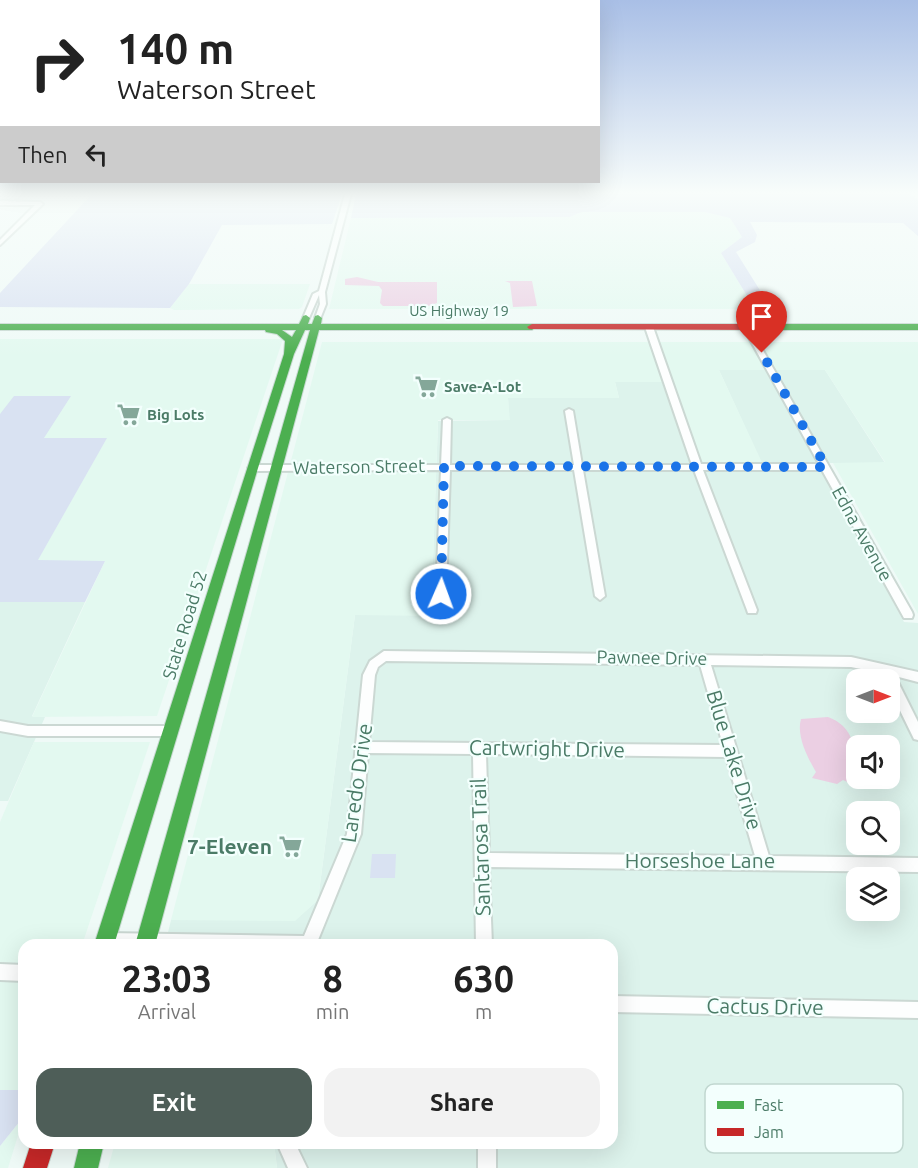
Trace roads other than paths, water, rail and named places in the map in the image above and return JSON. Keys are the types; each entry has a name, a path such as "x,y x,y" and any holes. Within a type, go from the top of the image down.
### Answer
{"main road":[{"name":"US Highway 19","path":"0,323 72,322 95,318 478,327 494,324 550,323"},
{"path":"747,327 759,323 877,322 897,318"},
{"name":"US Highway 19","path":"0,323 249,327 310,323 550,323 918,318"},
{"name":"US Highway 19","path":"654,322 747,327 918,327"},
{"name":"State Road 52","path":"106,939 289,354 310,323"},
{"path":"147,939 282,447 310,323"},
{"path":"249,327 286,334 290,340 289,354"},
{"path":"277,392 284,397 277,436 282,447"},
{"path":"35,1168 41,1149"},
{"path":"86,1168 91,1149"}],"street":[{"path":"310,323 323,304 322,292 334,249"},
{"path":"310,323 316,294 322,292"},
{"path":"654,322 698,468 752,610"},
{"name":"Edna Avenue","path":"747,327 908,615"},
{"path":"569,411 600,596"},
{"path":"441,594 447,420"},
{"name":"Waterson Street","path":"252,468 826,467"},
{"name":"Pawnee Drive","path":"384,656 704,658 851,662 878,669"},
{"name":"Laredo Drive","path":"310,939 354,834 369,675 374,664 384,656"},
{"name":"Blue Lake Drive","path":"704,658 764,862"},
{"name":"Pawnee Drive","path":"900,674 918,677"},
{"path":"900,699 918,735"},
{"path":"0,726 28,731 171,731"},
{"name":"Cartwright Drive","path":"364,747 731,751"},
{"name":"Santarosa Trail","path":"479,748 484,939"},
{"name":"Horseshoe Lane","path":"482,860 918,865"},
{"path":"0,972 18,973"},
{"name":"Cactus Drive","path":"618,1004 918,1010"},
{"path":"289,1149 298,1168"},
{"path":"487,1149 487,1168"}],"place":[{"name":"Save-A-Lot","path":"426,387"},
{"name":"Big Lots","path":"129,415"},
{"name":"7-Eleven","path":"290,847"}]}
